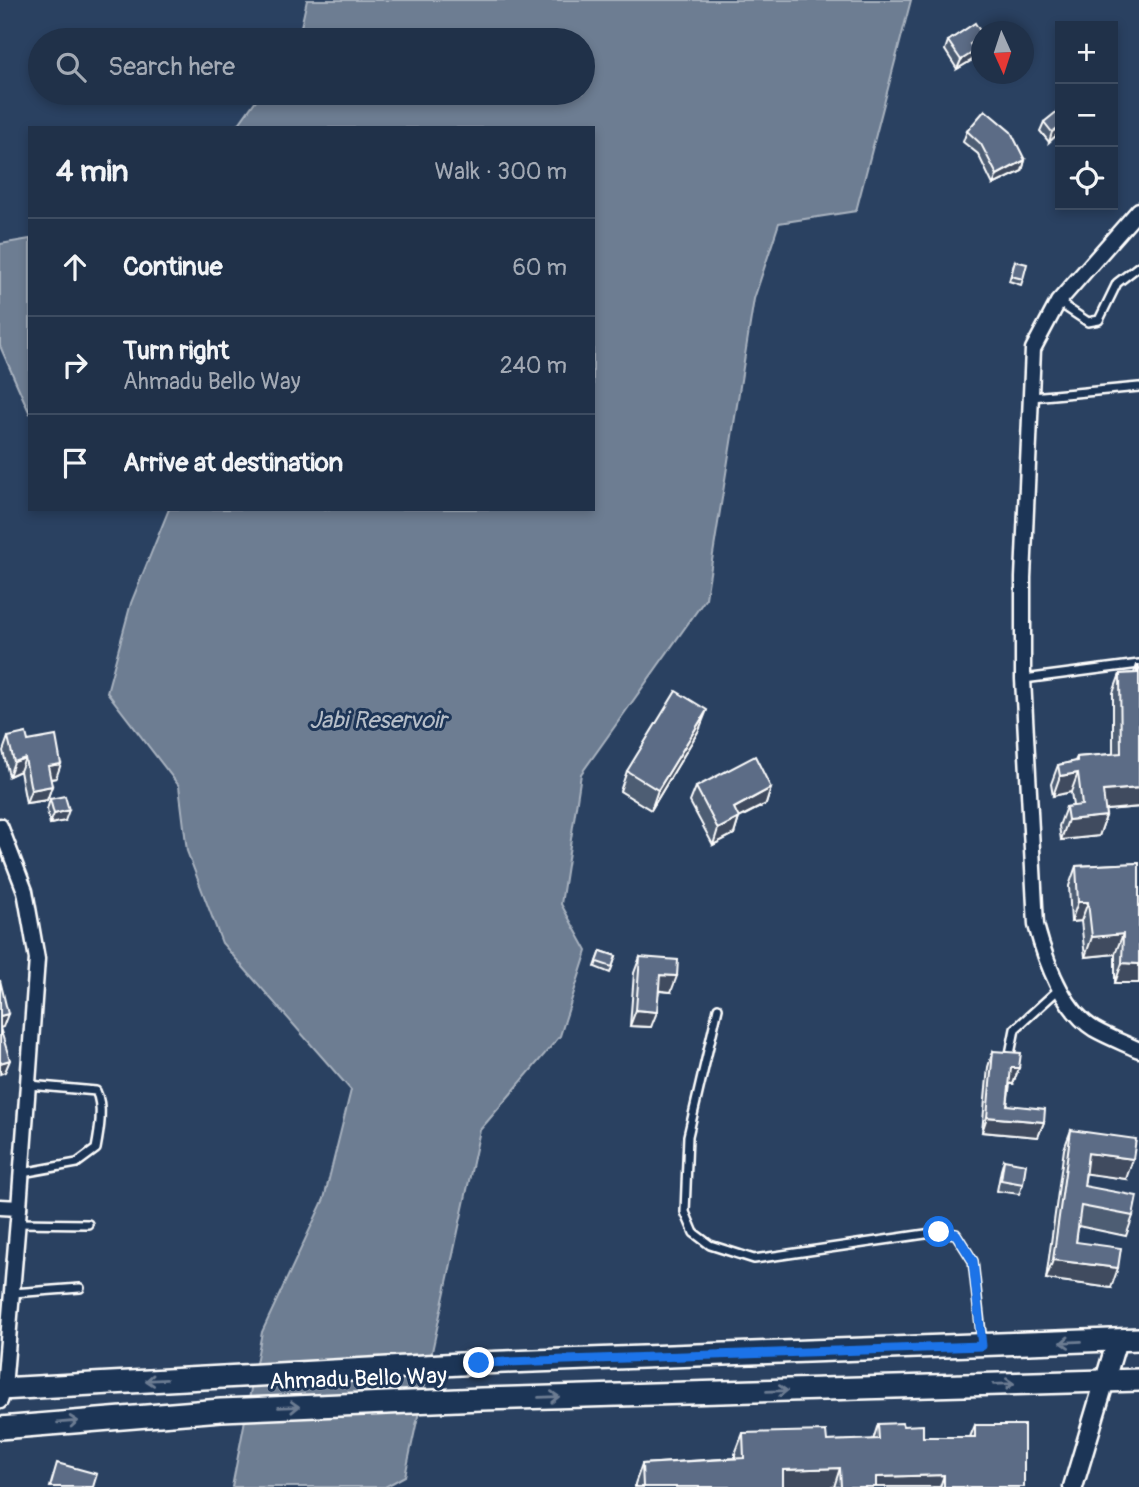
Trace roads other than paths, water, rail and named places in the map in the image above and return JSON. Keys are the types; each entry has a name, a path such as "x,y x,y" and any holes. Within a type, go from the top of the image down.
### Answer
{"main road":[{"name":"Ahmadu Bello Way","path":"1,1393 224,1376 479,1363 1139,1339"},
{"name":"Ahmadu Bello Way","path":"0,1428 221,1410 481,1399 1139,1380"}],"street":[{"path":"1139,210 1133,213 1058,302 1033,349 1029,397 1023,680 1036,925 1046,962 1059,989 1091,1028 1139,1050"},
{"path":"0,826 25,891 37,959 13,1293 1,1393"},
{"path":"0,1207 19,1208"},
{"path":"1073,1487 1117,1340"}],"lane":[{"path":"1058,302 1088,321 1099,320 1117,283 1139,266"},
{"path":"1029,397 1139,387"},
{"path":"1023,680 1139,664"},
{"path":"1009,1063 1015,1028 1059,989"},
{"path":"718,1008 688,1136 685,1212 694,1233 710,1245 754,1259 939,1232 956,1234 973,1261 982,1346"},
{"path":"22,1173 77,1163 96,1149 99,1137 99,1097 96,1091 29,1085"},
{"path":"18,1223 88,1224"},
{"path":"13,1293 80,1288"}],"water":[{"name":"Jabi Reservoir","path":"307,0 911,0 856,211 779,223 754,299 706,598 581,774 561,904 587,951 560,1036 480,1130 405,1476 385,1487 232,1487 262,1332 324,1199 351,1090 222,943 187,851 179,786 107,692 131,603 168,511 595,511 595,126 237,126 252,105 595,105 595,28 301,28"},
{"path":"28,239 28,409 0,346 0,244"}]}
